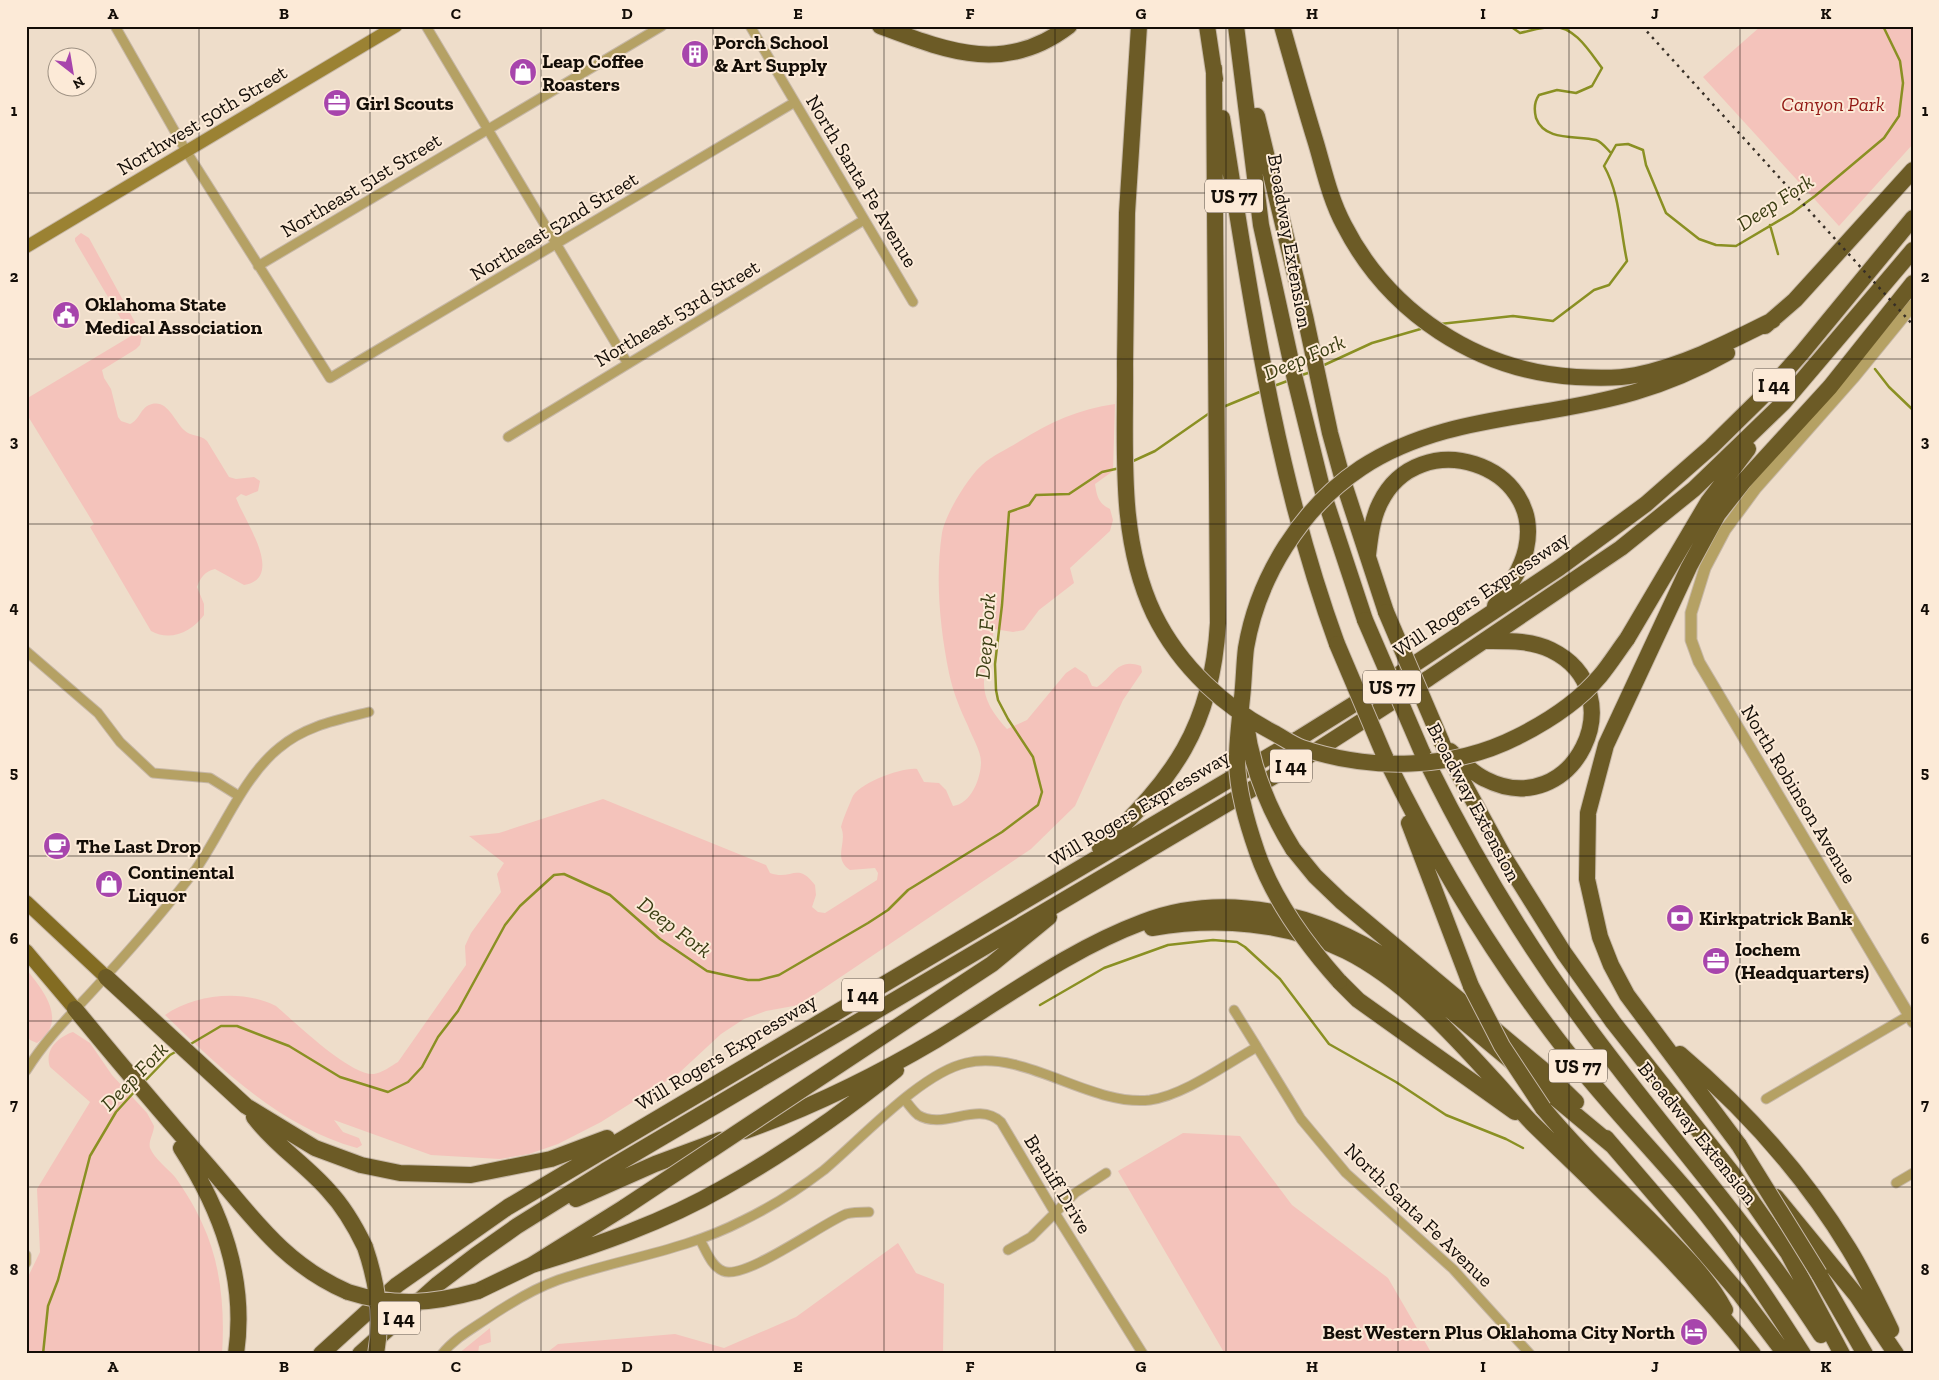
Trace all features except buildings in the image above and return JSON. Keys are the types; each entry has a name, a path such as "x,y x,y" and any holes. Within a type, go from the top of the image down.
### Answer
{"highway":[{"path":"880,26 946,50 969,54 993,55 1035,45 1069,26"},
{"path":"1140,26 1127,213 1125,364 1126,495 1133,555 1141,583 1172,645 1218,697 1259,725 1302,747 1363,762 1411,764 1441,761 1482,752 1516,738 1546,721 1574,700 1599,677 1627,639 1708,502 1783,404"},
{"path":"1078,869 1157,790 1182,753 1199,718 1210,679 1216,644 1214,68 1207,26"},
{"path":"1282,26 1333,202 1353,243 1381,282 1420,318 1446,337 1477,354 1512,367 1554,376 1590,378 1635,375 1678,364 1719,347 1773,320"},
{"path":"1236,31 1305,316 1330,433 1367,558 1386,612 1442,743 1504,857 1535,908 1590,991 1733,1174 1788,1253 1842,1354"},
{"name":"Broadway Extension","path":"1236,31 1262,224 1309,438 1336,536 1366,620 1422,752 1489,879 1552,978 1606,1052 1764,1250 1833,1354"},
{"name":"US 77","path":"1214,68 1255,325 1279,448 1302,540 1337,644 1385,757 1438,860 1512,977 1568,1054 1695,1201 1747,1271 1803,1354"},
{"path":"1532,1122 1484,1091 1358,1000 1315,954 1270,882 1257,853 1239,784 1237,758 1246,648 1254,614 1266,581 1298,529 1329,494 1361,468 1391,450 1423,437 1456,427 1601,402 1676,380 1734,349 1773,320 1795,300 1913,170"},
{"name":"Will Rogers Expressway","path":"321,1354 397,1286 452,1245 515,1202 1337,715 1611,531 1711,447 1769,390 1913,218"},
{"name":"Will Rogers Expressway","path":"360,1354 438,1284 517,1226 1092,882 1316,751 1484,641 1613,553 1694,489 1783,404 1913,250"},
{"path":"1865,1354 1819,1274 1739,1145 1627,994 1611,965 1600,938 1592,908 1586,848 1588,813 1606,744 1689,567 1718,514 1744,481 1830,387 1913,284"},
{"path":"1367,558 1380,502 1397,480 1409,470 1436,460 1451,459 1477,464 1499,476 1517,496 1522,508 1528,535 1527,547 1519,570 1489,614"},
{"path":"1442,743 1484,779 1504,787 1527,788 1548,782 1566,771 1579,757 1589,738 1592,724 1590,697 1582,679 1572,664 1556,652 1535,644 1484,641"},
{"path":"1244,682 1247,729 1256,772 1274,818 1293,849 1315,876 1341,901 1542,1069 1576,1101 1738,1293 1785,1354"},
{"path":"1385,757 1470,986 1498,1039 1543,1108 1569,1140 1690,1260 1716,1292 1736,1332"},
{"path":"75,1009 155,1106 279,1248 308,1271 348,1292 386,1301 418,1303 447,1299 478,1291 532,1265 624,1207 992,964 1092,882"},
{"path":"517,1226 655,1164 780,1119 822,1100 936,1040 1099,941 1144,922 1171,914 1211,910 1276,912 1326,926 1350,936 1391,961 1613,1146"},
{"path":"1099,941 1176,924 1236,923 1254,924 1287,931 1345,951 1389,979 1424,1009 1683,1275 1736,1332 1753,1354"},
{"path":"106,977 246,1106 290,1134 339,1157 374,1169 430,1176 471,1175 526,1166 551,1159 649,1123"},
{"path":"1656,1033 1705,1075 1748,1118 1806,1186 1850,1250 1903,1354"},
{"path":"532,1265 592,1247 722,1189 796,1145 936,1040"},
{"path":"1630,1044 1686,1100 1802,1226 1857,1296 1896,1354"},
{"path":"155,1106 206,1189 228,1241 234,1261 239,1308 236,1354"},
{"path":"246,1106 263,1129 315,1176 340,1203 365,1247 372,1269 379,1305 376,1354"}],"main road":[{"name":"Northwest 50th Street","path":"26,247 396,26"},
{"path":"26,902 106,977"},
{"path":"26,951 75,1009"}],"street":[{"path":"115,26 186,151 258,266"},
{"path":"426,26 628,364"},
{"name":"Northeast 51st Street","path":"258,266 662,26"},
{"name":"North Santa Fe Avenue","path":"750,26 913,302"},
{"name":"Northeast 52nd Street","path":"258,266 330,378 795,102"},
{"name":"Northeast 53rd Street","path":"508,437 864,220"},
{"name":"North Robinson Avenue","path":"1911,1017 1699,662 1691,640 1690,613 1705,568 1725,530 1756,488 1855,376 1913,305"},
{"path":"26,651 98,713 120,742 153,773 210,778 240,796"},
{"path":"26,1072 52,1033 106,977 196,868 240,796 278,748 298,734 322,723 369,712"},
{"name":"North Santa Fe Avenue","path":"1234,1010 1301,1119 1346,1173 1453,1269 1530,1354"},
{"path":"1766,1099 1911,1017"},
{"path":"442,1354 457,1338 499,1311 555,1281 614,1262 700,1240 782,1200 823,1170 931,1078 966,1063 1000,1061 1120,1098 1149,1100 1174,1093 1257,1047"},
{"name":"Braniff Drive","path":"904,1100 917,1114 932,1120 974,1114 995,1116 1002,1122 1055,1213 1143,1354"},
{"path":"1896,1182 1913,1172"},
{"path":"1008,1250 1031,1237 1075,1194 1106,1173"},
{"path":"700,1240 714,1264 723,1271 731,1272 764,1259 847,1214 869,1212"},
{"path":"26,1255 26,1263"}],"green space":[{"name":"Canyon Park","path":"1761,26 1913,26 1913,144 1839,226 1703,77"},
{"path":"81,233 89,238 142,335 140,345 136,349 102,370 104,378 111,389 118,417 121,421 130,424 148,406 152,404 162,405 171,412 187,432 207,441 229,477 236,479 254,477 260,481 258,491 246,496 241,494 236,498 259,547 262,572 256,580 244,585 215,569 206,573 201,578 197,587 204,604 204,615 193,626 180,634 166,636 151,631 90,527 94,524 26,413 26,399 131,336 75,241 75,238"},
{"path":"1115,404 1113,471 1095,484 1099,499 1110,509 1113,520 1110,531 1070,568 1074,583 1039,610 1024,630 1013,632 994,629 985,671 985,692 989,703 1007,729 1027,720 1066,673 1075,667 1087,675 1092,686 1097,687 1121,666 1133,664 1141,666 1142,672 1123,700 1075,806 1031,849 799,1005 766,1011 744,1019 721,1034 679,1073 601,1122 558,1144 529,1154 500,1159 431,1155 334,1120 343,1132 359,1138 362,1145 357,1148 329,1138 303,1126 254,1094 208,1056 165,1015 190,1002 205,998 219,996 249,997 276,1006 323,1047 351,1066 374,1074 383,1071 398,1062 466,965 465,946 471,933 501,892 497,874 504,863 469,836 499,833 603,799 766,865 770,873 778,875 803,874 815,885 816,895 812,907 818,912 825,913 877,880 878,873 875,868 850,870 842,860 843,833 841,827 852,798 856,793 871,782 891,774 917,769 924,782 939,783 946,790 953,806 965,801 970,795 977,782 981,768 980,753 960,707 949,673 941,621 939,586 940,550 944,525 952,507 964,487 986,461 1042,428 1065,417 1089,409"},
{"path":"26,969 45,996 52,1015 51,1025 46,1034 37,1043 30,1040 26,1033"},
{"path":"73,1032 90,1043 112,1075 147,1113 154,1126 150,1143 152,1152 175,1177 190,1199 199,1217 214,1254 220,1287 223,1321 222,1354 26,1354 26,1281 40,1252 37,1189 90,1102 50,1067 49,1055 54,1045 62,1037"},
{"path":"1183,1133 1240,1136 1292,1205 1388,1278 1432,1354 1225,1354 1118,1171"},
{"path":"898,1243 916,1273 944,1284 943,1354 545,1354 558,1344 675,1334 724,1348 796,1317"},
{"path":"490,1328 491,1342 479,1346 478,1354 458,1354"}],"waterway":[{"path":"1510,26 1520,33 1544,28 1560,28 1567,30 1587,47 1602,68 1592,86 1576,93 1557,90 1539,95 1535,106 1536,118 1540,126 1546,131 1562,136 1596,140 1611,153"},
{"name":"Deep Fork","path":"1440,324 1513,316 1553,321 1594,290 1609,285 1627,261 1616,200 1604,166 1616,145 1628,144 1643,150 1646,165 1666,213 1699,239 1716,245 1736,246 1792,213 1884,138 1899,116 1903,83 1900,61 1883,26"},
{"path":"1770,225 1778,254"},
{"name":"Deep Fork","path":"1322,366 1372,343 1424,328"},
{"path":"1875,369 1889,387 1913,410"},
{"name":"Deep Fork","path":"1299,376 1311,372"},
{"name":"Deep Fork","path":"1274,386 1290,380"},
{"name":"Deep Fork","path":"1223,407 1262,391"},
{"name":"Deep Fork","path":"1131,462 1155,451 1211,412"},
{"name":"Deep Fork","path":"189,1045 221,1026 237,1026 289,1046 340,1077 388,1092 408,1082 422,1067 438,1037 458,1011 505,925 520,906 554,875 564,874 610,895 660,939 707,971 748,980 759,980 779,975 868,923 888,910 908,890 1002,832 1038,805 1042,792 1033,757 1008,719 998,700 996,690 995,664 1002,605 1009,512 1029,505 1036,495 1069,494 1102,472 1120,468"},
{"path":"1040,1005 1104,968 1168,945 1213,940 1237,942 1280,979 1329,1044 1396,1082 1446,1115 1506,1139 1523,1148"},
{"name":"Deep Fork","path":"143,1083 170,1055 177,1051"},
{"name":"Deep Fork","path":"43,1354 48,1306 58,1280 90,1156 116,1112 136,1090"}],"railway":[{"path":"1642,26 1913,325"}],"place":[{"name":"Porch School & Art Supply","path":"695,54"},
{"name":"Leap Coffee Roasters","path":"523,72"},
{"name":"Girl Scouts","path":"337,103"},
{"name":"Oklahoma State Medical Association","path":"66,315"},
{"name":"The Last Drop","path":"57,846"},
{"name":"Continental Liquor","path":"109,884"},
{"name":"Kirkpatrick Bank","path":"1680,918"},
{"name":"Iochem (Headquarters)","path":"1716,961"},
{"name":"Best Western Plus Oklahoma City North","path":"1694,1332"}]}
